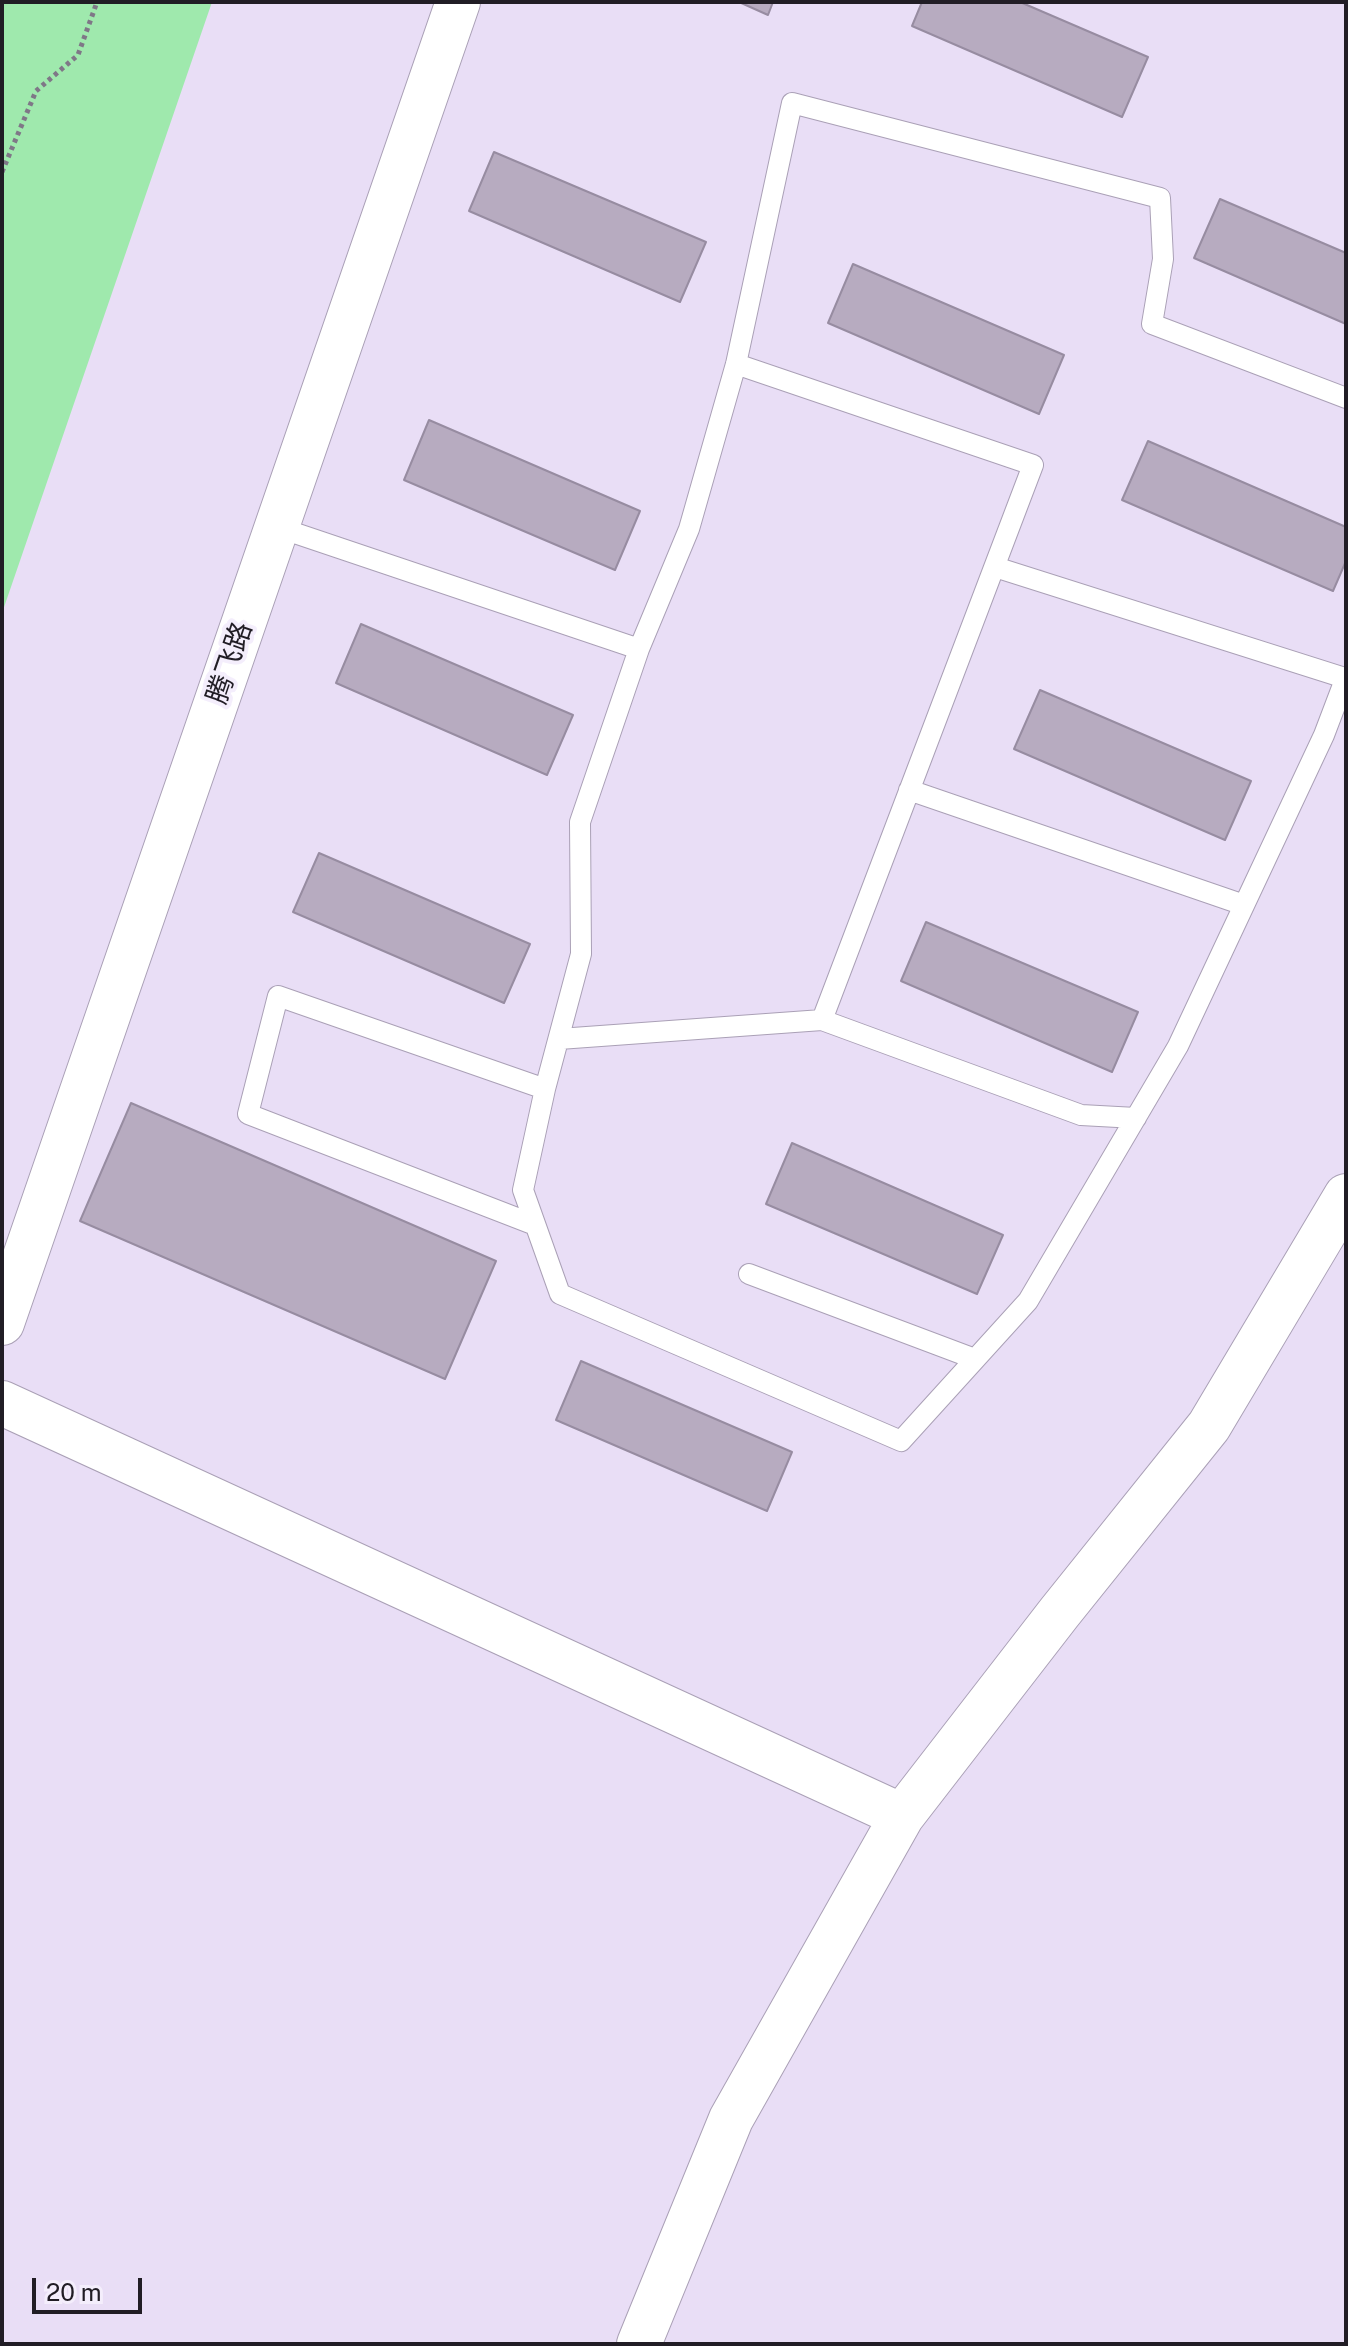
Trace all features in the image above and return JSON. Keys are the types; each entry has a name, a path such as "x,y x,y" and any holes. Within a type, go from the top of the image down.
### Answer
{"street":[{"name":"腾飞路","path":"2,1323 458,2"},
{"path":"639,2344 731,2119 902,1816 1209,1426 1346,1196"},
{"path":"2,1403 902,1816"}],"lane":[{"path":"995,567 1346,678 1324,735 1178,1046 1028,1301 901,1441 560,1294 523,1190 545,1089 581,954 580,822 639,649 689,529 736,364 792,103 1160,198 1163,259 1152,324 1346,398"},
{"path":"736,364 1033,465 822,1020"},
{"path":"277,527 639,649"},
{"path":"909,790 1244,905"},
{"path":"535,1225 248,1114 278,996 545,1089"},
{"path":"559,1039 822,1020 1081,1115 1136,1118"},
{"path":"749,1274 975,1359"}],"path":[{"path":"2,172 36,91 78,55 97,2"}],"green space":[{"path":"2,2 212,2 2,613"}],"building":[{"path":"739,2 773,2 768,15"},
{"path":"922,2 1020,2 1148,57 1122,117 912,26"},
{"path":"494,152 706,242 680,302 469,211"},
{"path":"1220,199 1346,253 1346,324 1194,258"},
{"path":"853,264 1064,355 1039,414 828,323"},
{"path":"429,420 640,511 615,570 404,480"},
{"path":"1148,441 1346,527 1346,561 1333,591 1122,500"},
{"path":"361,624 573,715 547,775 336,683"},
{"path":"1040,690 1251,781 1225,840 1014,749"},
{"path":"319,853 530,944 504,1003 293,912"},
{"path":"926,922 1138,1012 1112,1072 901,981"},
{"path":"131,1103 496,1261 445,1379 80,1221"},
{"path":"792,1143 1003,1235 977,1294 766,1204"},
{"path":"581,1361 792,1452 767,1511 556,1420"}]}
